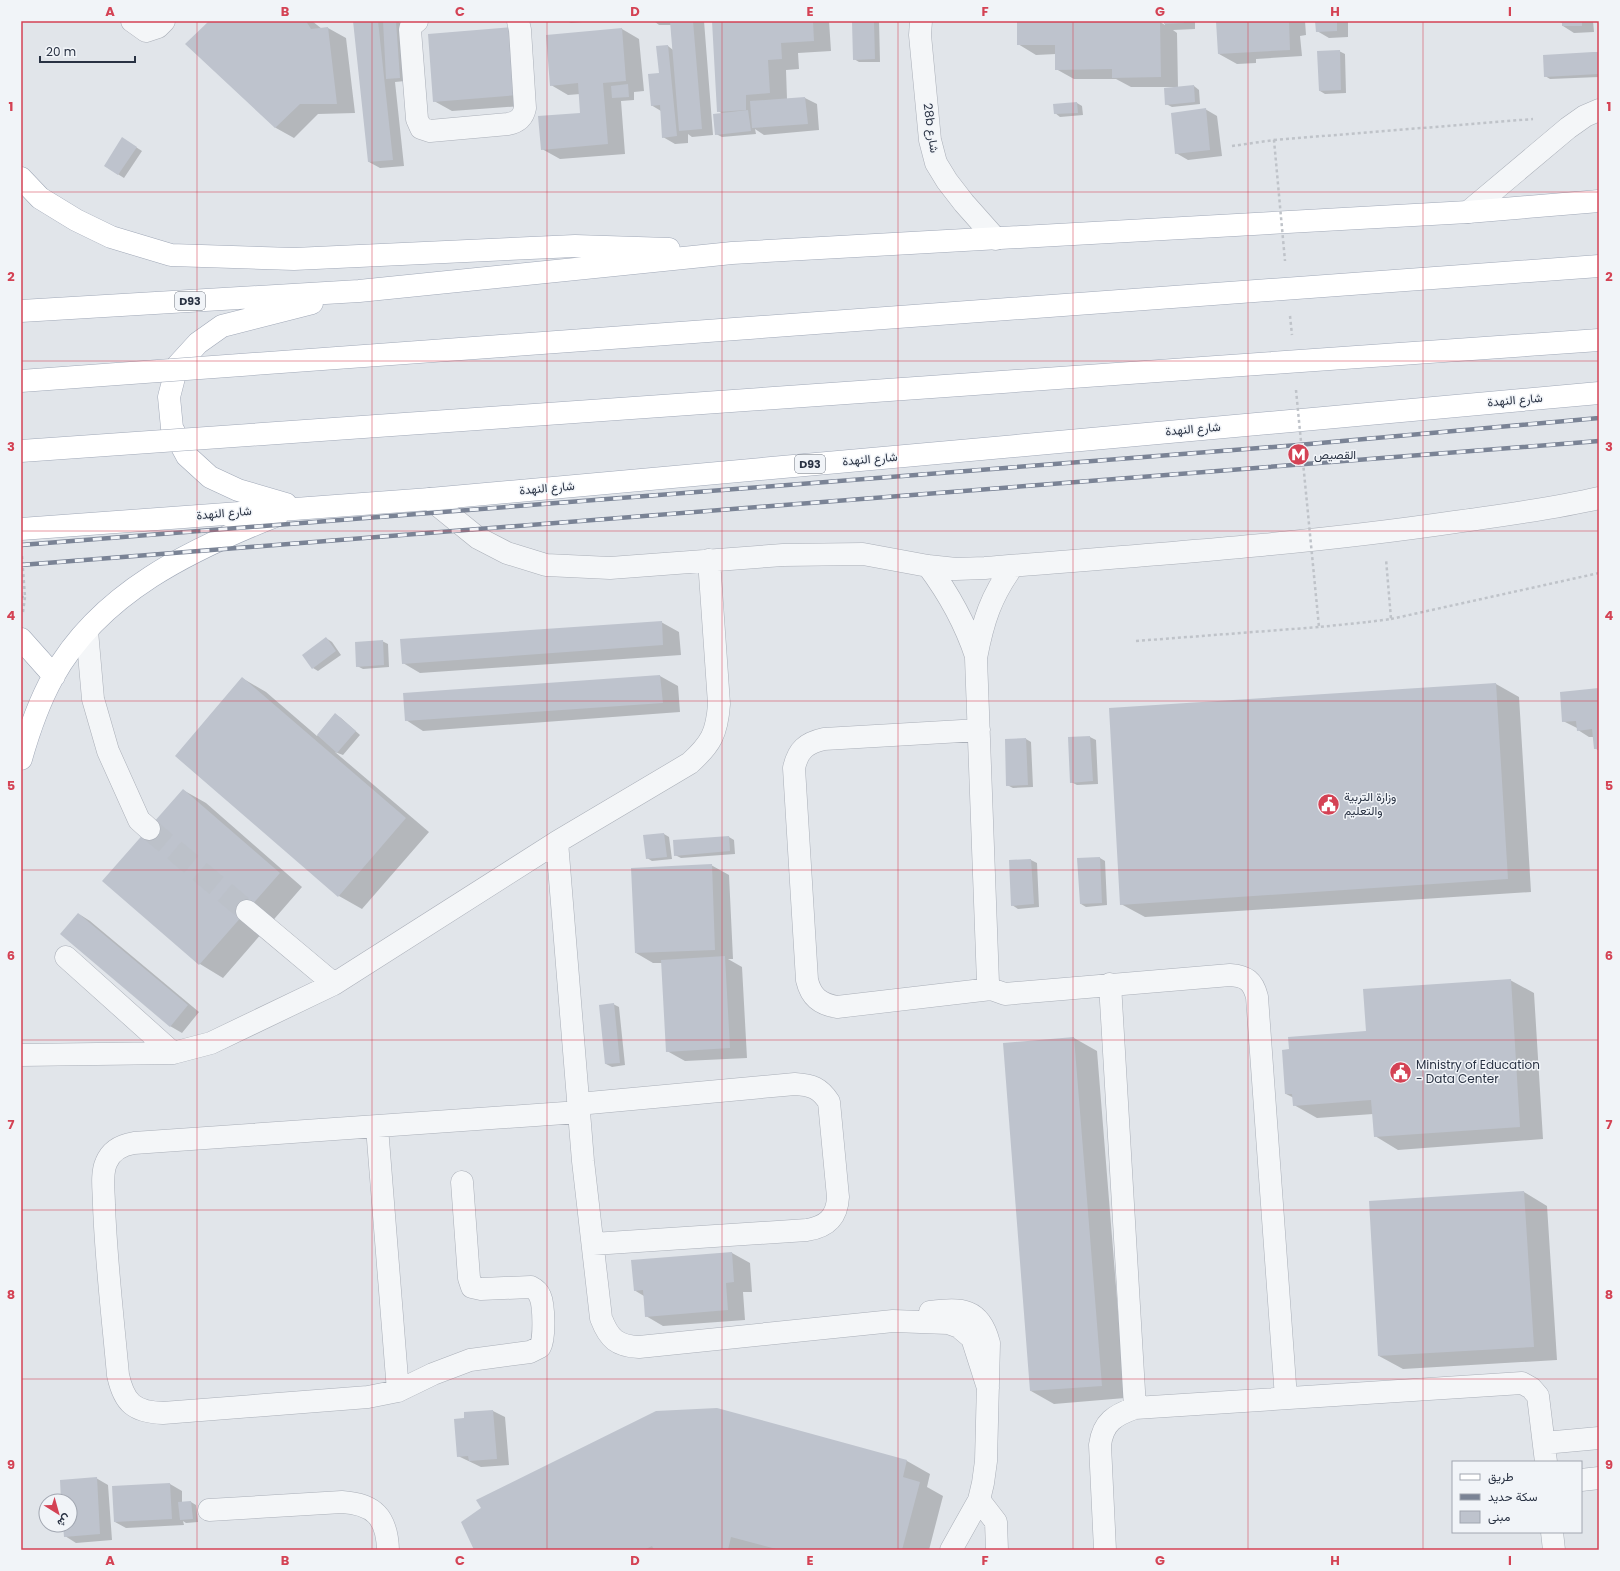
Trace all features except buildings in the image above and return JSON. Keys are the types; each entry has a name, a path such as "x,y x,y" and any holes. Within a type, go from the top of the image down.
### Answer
{"main road":[{"path":"21,178 40,198 76,220 111,237 170,255 294,259 575,246 632,246 732,253"},
{"name":"D93","path":"21,311 359,290 732,253 1468,212 1599,202"},
{"path":"21,381 1599,266"},
{"path":"297,507 238,490 210,477 187,456 172,428 169,397 177,366 198,342 222,326 359,290"},
{"path":"21,451 1599,340"},
{"name":"شارع النهدة","path":"21,529 297,507 430,499 1599,392"},
{"path":"21,758 36,715 54,676 87,632 128,592 176,561 224,536 297,507"},
{"path":"21,639 54,676"}],"street":[{"path":"132,21 146,31 158,27 164,21"},
{"path":"417,21 410,30 417,119 421,128 430,130 514,123 524,114 525,108 520,30 518,21"},
{"name":"28b شارع","path":"921,21 920,35 930,140 936,163 960,198 996,239"},
{"path":"1468,212 1568,128 1585,116 1599,110"},
{"path":"430,499 478,538 507,553 546,565 610,568 659,566 709,560 783,555 863,554 928,566 956,569 1013,566 1257,545 1384,532 1543,509 1599,498"},
{"path":"21,1056 173,1052 211,1043 334,984 557,842 690,763 703,751 713,738 718,721 719,704 709,560"},
{"path":"928,566 952,600 968,631 976,658 987,976 991,990"},
{"path":"976,658 983,625 992,600 1001,582 1013,566"},
{"path":"87,632 93,699 108,751 139,820 149,828"},
{"path":"979,730 824,739 812,742 802,748 796,758 794,768 807,980 810,991 816,999 826,1005 837,1007 991,990 1005,994 1230,975 1240,975 1249,979 1255,987 1257,997 1286,1398"},
{"path":"557,842 578,1108 601,1318 606,1330 614,1340 626,1346 639,1347 893,1321 915,1314 948,1310 964,1311 974,1315 985,1330 989,1344 986,1461 979,1500 951,1550"},
{"path":"247,910 334,984"},
{"path":"66,957 173,1052"},
{"path":"1110,984 1135,1408"},
{"path":"462,1182 469,1278 472,1287 481,1289 531,1286 536,1290 542,1303 542,1343 540,1347 530,1352 470,1360 449,1367 398,1391 368,1397 163,1413 146,1412 131,1404 122,1391 118,1375 105,1232 103,1173 106,1162 123,1145 134,1143 377,1127 805,1085 815,1086 824,1093 829,1102 838,1197 838,1208 834,1217 817,1228 593,1244"},
{"path":"377,1127 398,1391"},
{"path":"1105,1550 1100,1444 1101,1433 1109,1422 1120,1413 1135,1408 1522,1383 1531,1388 1538,1396 1545,1453 1599,1438"},
{"path":"1582,1480 1599,1478"},
{"path":"979,1500 996,1522 996,1550"},
{"path":"209,1510 342,1502 360,1503 376,1512 384,1527 388,1550"},
{"path":"1552,1533 1554,1550"}],"path":[{"path":"1274,140 1537,119"},
{"path":"1384,532 1390,619"},
{"path":"21,597 25,597 22,555"},
{"path":"1368,622 1390,619 1599,573"},
{"path":"1136,641 1319,627"}],"tunnel":[{"path":"149,829 247,911"}],"railway":[{"path":"21,545 1298,445 1599,418"},
{"path":"21,565 1599,441"}],"place":[{"name":"القصيص","path":"1298,455"},
{"name":"وزارة التربية والتعليم","path":"1328,804"},
{"name":"Ministry of Education - Data Center","path":"1400,1072"}]}
